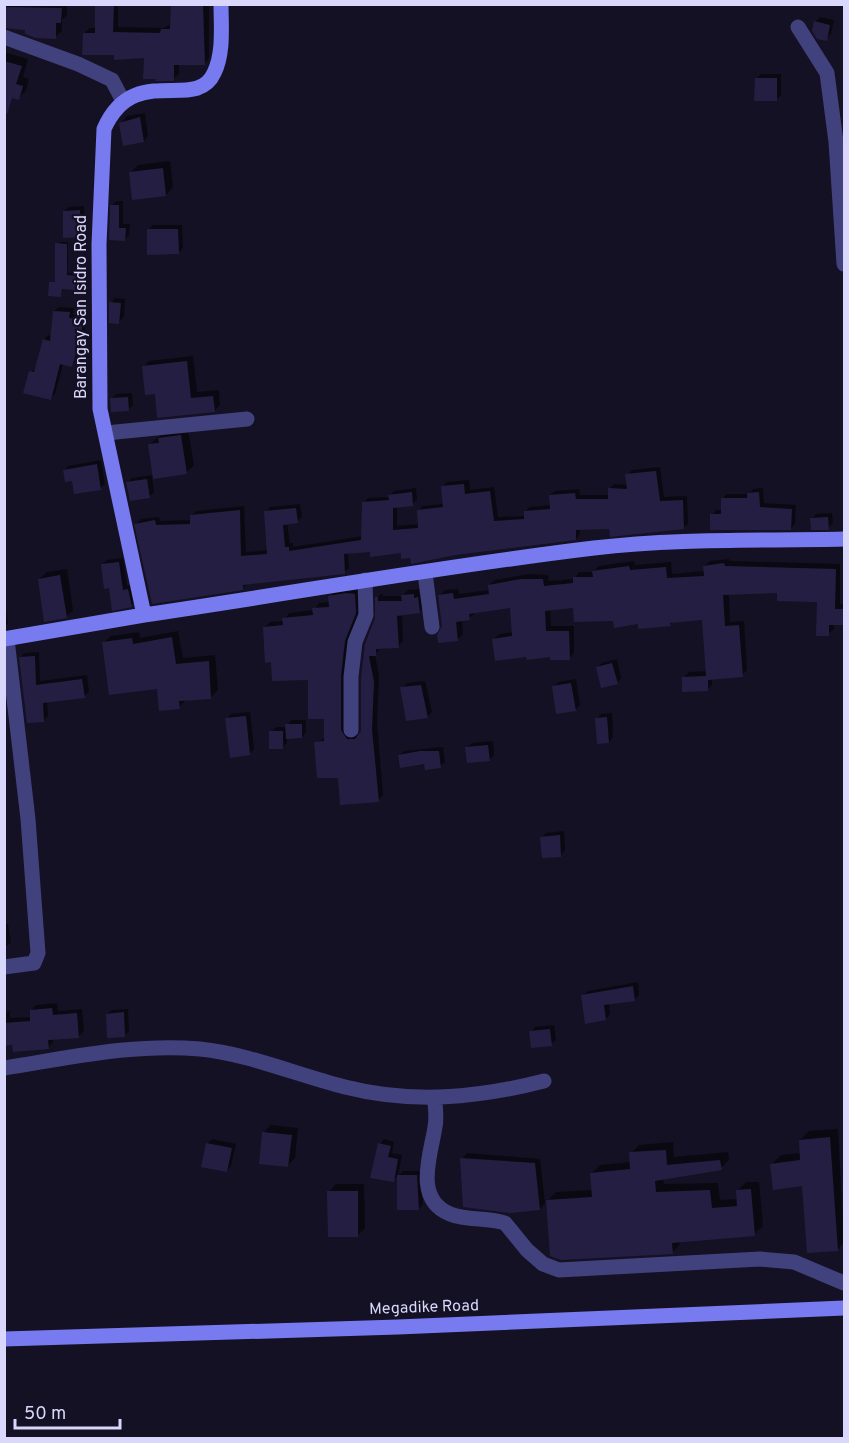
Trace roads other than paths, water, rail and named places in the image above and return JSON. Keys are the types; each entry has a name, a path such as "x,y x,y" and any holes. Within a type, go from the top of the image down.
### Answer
{"street":[{"path":"4,38 78,64 112,80 123,101 136,93 153,89 187,91 201,87 212,78 221,45 221,4"},
{"path":"798,27 827,73 833,108 844,264"},
{"name":"Barangay San Isidro Road","path":"123,101 111,114 104,129 98,349 100,409 144,615"},
{"path":"106,433 247,419"},
{"path":"4,967 34,963 38,953 28,819 6,639 365,580 596,548 669,543 844,540"},
{"path":"425,573 432,627"},
{"path":"351,730 351,677 355,642 366,615 365,580"},
{"path":"4,1068 132,1049 200,1049 239,1057 348,1088 435,1099 500,1092 544,1082"},
{"path":"435,1099 436,1126 426,1167 433,1200 440,1209 457,1216 505,1223 527,1250 550,1268 559,1270 614,1269 760,1259 794,1262 844,1283"},
{"name":"Megadike Road","path":"4,1339 398,1327 844,1308"}]}
